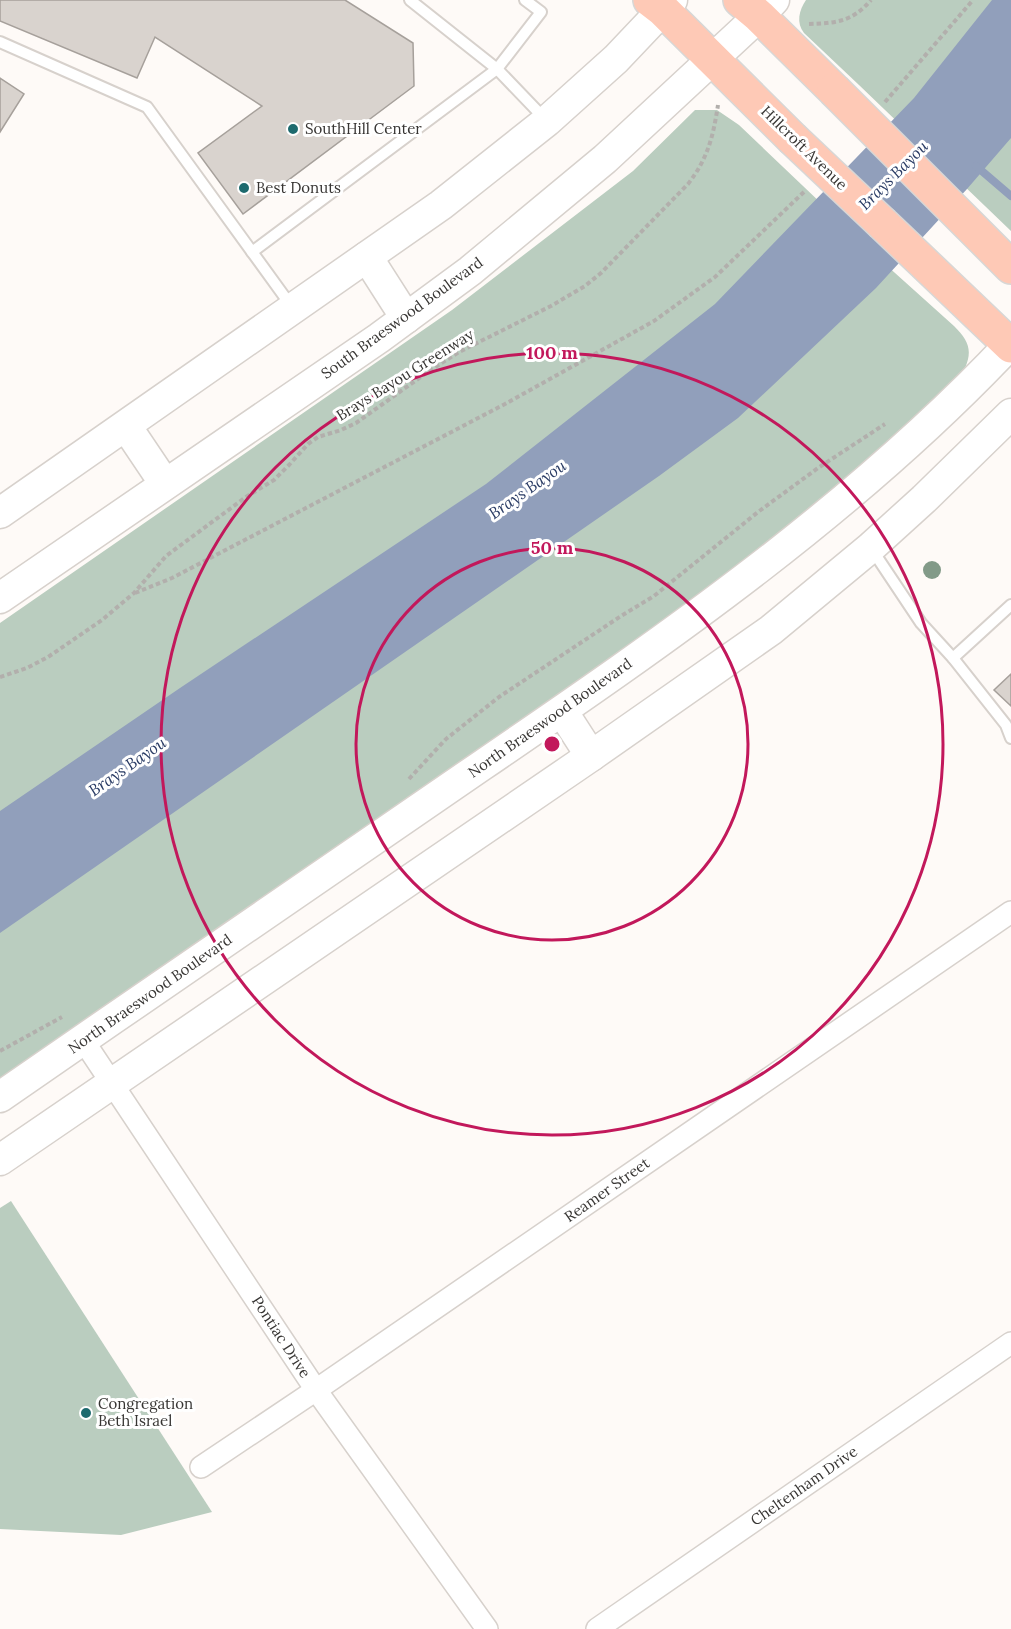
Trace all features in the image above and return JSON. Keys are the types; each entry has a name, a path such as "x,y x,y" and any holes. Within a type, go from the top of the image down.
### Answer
{"main road":[{"name":"Hillcroft Avenue","path":"662,3 713,59 792,138 1011,344"},
{"path":"0,513 441,205 547,121 616,59 662,3"},
{"path":"758,5 834,90 1011,267"},
{"name":"South Braeswood Boulevard","path":"0,598 406,318 470,271 605,159 713,59 758,5"},
{"path":"367,257 406,318"},
{"name":"North Braeswood Boulevard","path":"0,1097 562,711 736,586 864,482 956,400 1011,344"},
{"path":"0,1160 591,756 771,630 870,548 1011,414"},
{"path":"126,426 165,484"},
{"path":"562,711 591,756"}],"street":[{"name":"Reamer Street","path":"201,1467 1011,912"},
{"name":"Pontiac Drive","path":"83,1040 316,1390 487,1629"},
{"name":"Cheltenham Drive","path":"597,1629 1011,1343"}],"lane":[{"path":"410,0 496,69 547,121"},
{"path":"252,252 496,69 542,12 525,0"},
{"path":"0,42 147,107 293,309"},
{"path":"870,548 921,622 1009,727 1011,738"},
{"path":"953,658 1011,605"}],"path":[{"path":"807,24 836,23 854,16 871,0"},
{"path":"877,110 973,0"},
{"name":"Brays Bayou Greenway","path":"0,677 27,668 48,657 102,620 134,593 166,556 246,497 274,480 313,440 356,423 459,352 551,306 585,286 601,273 699,170 715,126 719,98"},
{"path":"134,593 172,578 505,404 654,321 715,277 807,189"},
{"path":"403,786 446,739 499,697 621,615 654,596 758,512 885,423"},
{"path":"0,1051 67,1014"}],"green space":[{"path":"806,0 1011,0 1011,231 804,33 799,16"},
{"path":"695,110 717,110 739,125 885,264 954,326 968,346 969,356 965,368 884,452 693,605 0,1083 0,623 452,310 633,171"},
{"path":"11,1201 212,1512 121,1535 0,1529 0,1208"}],"water":[{"name":"Brays Bayou","path":"992,0 1011,0 1011,138 876,288 738,418 659,476 0,933 0,811 486,484 715,304 914,98"}],"building":[{"name":"SouthHill Center","path":"0,0 345,0 413,43 414,86 243,214 198,153 262,106 155,37 137,78 0,21"},
{"path":"0,78 24,94 0,132"},
{"path":"1011,674 1011,706 994,690"}],"waterway":[{"path":"976,166 1011,196"}],"place":[{"name":"SouthHill Center","path":"293,129"},
{"name":"Best Donuts","path":"244,188"},
{"name":"Congregation Beth Israel","path":"86,1413"}]}
